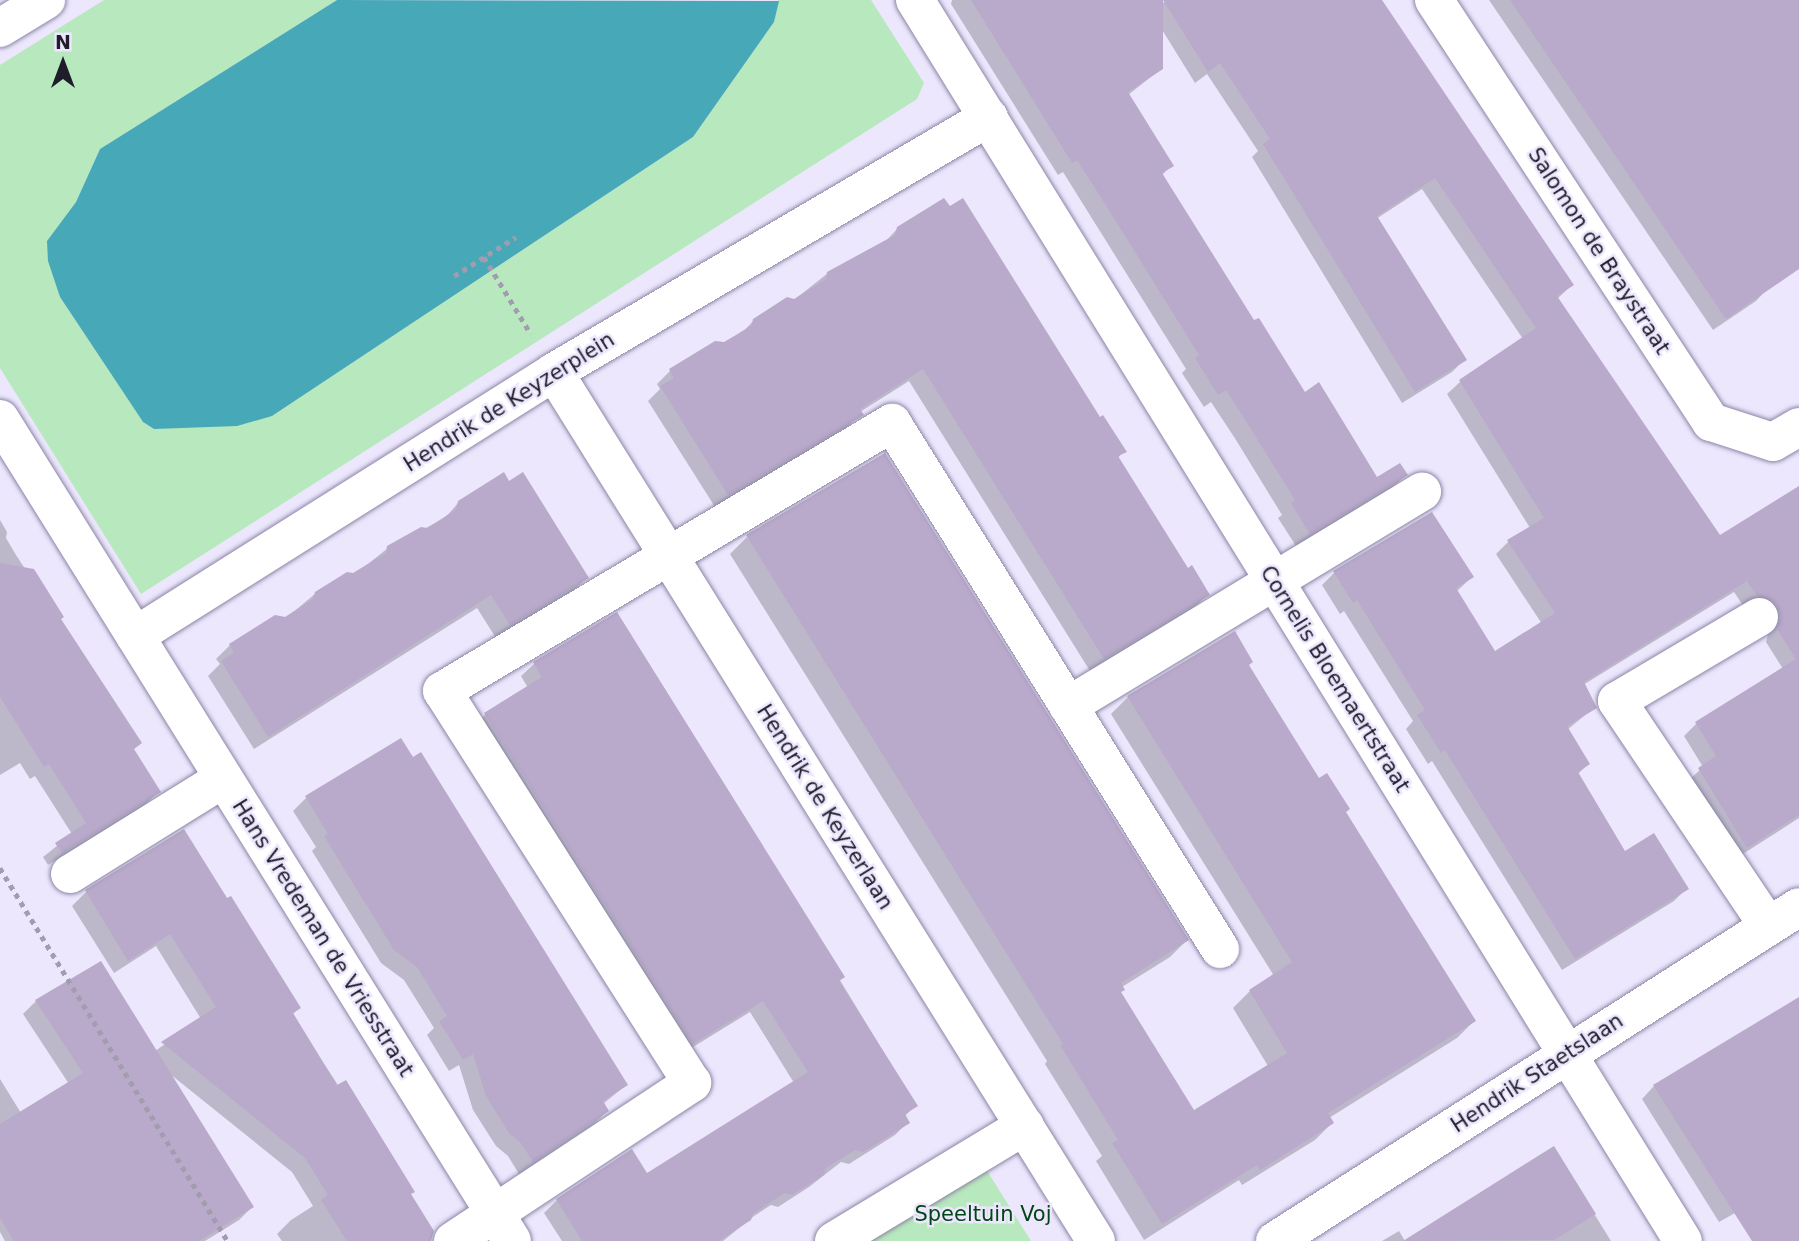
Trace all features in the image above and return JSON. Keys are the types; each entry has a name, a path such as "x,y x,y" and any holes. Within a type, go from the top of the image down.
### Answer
{"street":[{"path":"0,28 46,0"},
{"path":"915,0 989,117"},
{"name":"Salomon de Braystraat","path":"1434,0 1711,422 1773,442 1799,427"},
{"name":"Hendrik de Keyzerplein","path":"135,636 554,372 989,117"},
{"name":"Cornelis Bloemaertstraat","path":"989,117 1683,1241"},
{"name":"Hendrik de Keyzerlaan","path":"554,372 1096,1241"},
{"path":"0,419 135,636"},
{"path":"453,1241 503,1228 692,1083 442,691 892,423 1220,949"},
{"path":"1068,706 1422,492"},
{"path":"1759,617 1617,701 1784,917"},
{"name":"Hans Vredeman de Vriesstraat","path":"135,636 503,1228"},
{"path":"70,874 223,778"},
{"name":"Hendrik Staetslaan","path":"1275,1241 1566,1053 1784,917"},
{"path":"834,1241 1025,1126"}],"path":[{"path":"454,275 516,237"},
{"path":"484,257 508,296"},
{"path":"0,868 228,1241"}],"green space":[{"path":"104,0 337,0 100,149 76,202 47,241 60,297 143,422 154,429 272,416 693,137 774,22 778,0 871,0 924,83 917,99 141,594 0,368 0,65"},
{"name":"Speeltuin Voj","path":"984,1166 1031,1241 863,1241"}],"water":[{"path":"337,0 779,1 774,22 693,137 272,416 237,426 154,429 143,422 60,297 48,261 47,241 76,202 100,149"}],"building":[{"path":"971,0 1163,0 1163,69 1128,92 1174,166 1162,173 1254,320 1259,318 1305,392 1319,382 1377,477 1400,463 1408,475 1310,534 1291,503 1295,500 1249,426 1226,390 1218,395 1195,358 1199,355 1107,207 1077,160 1072,163"},
{"path":"1163,0 1382,0 1574,285 1557,296 1720,535 1799,486 1799,815 1747,848 1698,768 1716,756 1695,722 1796,659 1777,629 1781,617 1777,605 1769,598 1757,596 1747,581 1584,682 1597,708 1567,726 1590,764 1578,772 1625,851 1654,833 1689,889 1575,959 1445,750 1441,753 1417,715 1425,710 1357,600 1353,603 1333,571 1432,512 1474,577 1456,588 1495,651 1555,613 1507,540 1544,518 1459,380 1536,328 1435,178 1377,216 1467,360 1415,392 1263,144 1270,139 1220,63 1208,72"},
{"path":"1510,0 1799,0 1799,269 1726,319"},
{"path":"944,198 950,206 963,198 1100,417 1103,415 1127,452 1118,456 1188,568 1192,565 1210,595 1104,659 923,369 860,409 864,415 728,495 660,386 674,378 669,369 715,341 724,342 736,335 752,325 753,319 787,297 794,299 826,279 827,272 895,235 897,227"},
{"path":"885,453 1189,940 1121,983 1125,990 1121,992 1194,1110 1287,1053 1249,990 1292,962 1127,696 1235,631 1253,662 1249,665 1273,704 1319,778 1327,773 1350,809 1346,812 1476,1021 1328,1113 1334,1123 1260,1170 1257,1165 1162,1224 1112,1143 1118,1140 1060,1045 1063,1044 746,535"},
{"path":"504,472 509,481 523,472 589,578 510,625 491,595 268,737 221,661 234,653 229,644 275,615 285,617 313,599 315,592 347,572 353,573 386,553 387,546 443,518 456,509 458,501"},
{"path":"0,563 34,569 64,617 61,619 142,743 134,749 161,792 62,853 55,843 86,823 49,764 44,767 0,697"},
{"path":"617,612 845,977 839,981 918,1106 905,1114 910,1123 863,1152 855,1150 826,1168 824,1175 792,1195 785,1193 719,1241 582,1241 556,1199 632,1149 647,1173 808,1072 763,1001 693,1044 484,713 542,677 533,662"},
{"path":"401,738 413,757 421,752 628,1085 603,1101 609,1111 533,1162 521,1143 509,1133 486,1096 473,1054 463,1060 439,1021 447,1016 417,967 394,950 324,836 328,834 305,796"},
{"path":"184,829 227,898 231,896 301,1008 293,1013 337,1085 346,1080 415,1192 411,1194 434,1231 431,1241 347,1241 321,1200 328,1195 305,1158 161,1042 216,1007 170,934 128,961 85,890"},
{"path":"101,961 254,1207 199,1241 14,1241 0,1218 0,1124 83,1073 35,1000"},
{"path":"1799,997 1799,1241 1752,1241 1653,1085"},
{"path":"1554,1146 1596,1214 1554,1240 1403,1241"}]}
